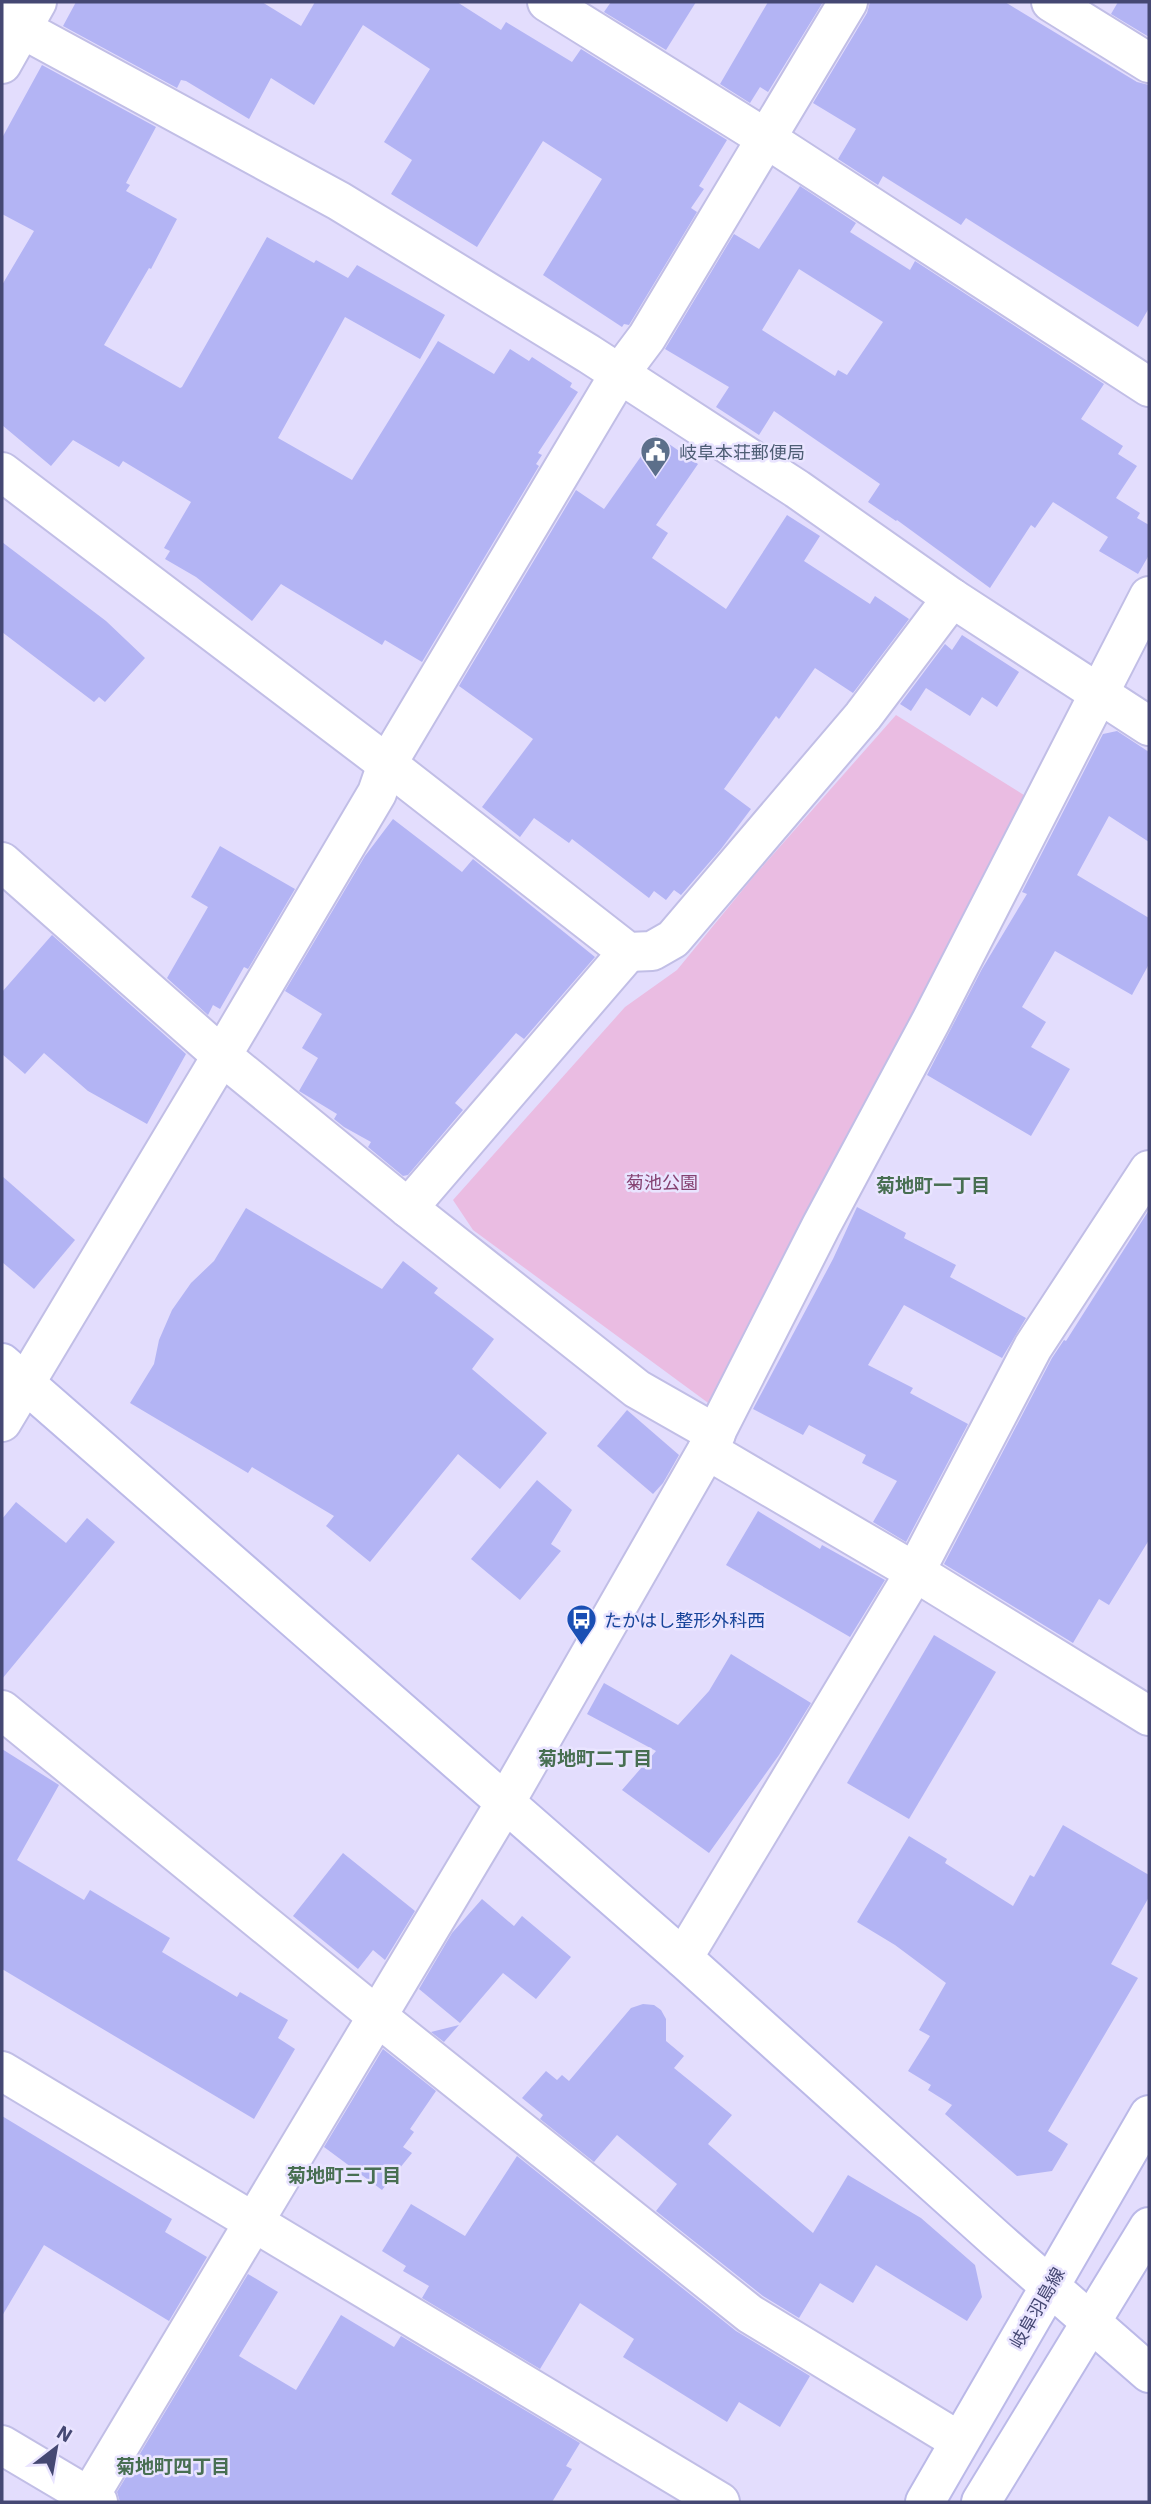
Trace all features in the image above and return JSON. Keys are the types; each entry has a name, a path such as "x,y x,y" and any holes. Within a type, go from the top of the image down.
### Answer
{"street":[{"path":"547,2 767,139 1149,387"},
{"path":"2,1422 13,1373 222,1056 377,793 387,764 620,373 648,337 848,2"},
{"path":"1051,2 1149,63"},
{"path":"2,64 20,17 339,201 620,373 797,489 952,598 1149,726"},
{"path":"2,472 387,764 628,952 652,951 673,939 863,716 952,598"},
{"path":"2,2445 91,2500 505,1803 712,1442 821,1226 931,1021 1149,596"},
{"path":"2,862 222,1056 408,1208 637,1389 712,1442 915,1572 1149,1716"},
{"path":"408,1208 628,952"},
{"path":"683,1958 915,1572 1034,1347 1147,1180"},
{"path":"13,1373 683,1958 1149,2373"},
{"path":"2,1710 378,2017 750,2315 959,2441"},
{"path":"2,2071 720,2502"},
{"name":"岐阜羽島線","path":"925,2502 1149,2115"},
{"path":"981,2502 1149,2227"}],"green space":[{"name":"菊池公園","path":"896,715 1027,797 711,1405 473,1230 453,1200 625,1007 677,970 754,876"}],"building":[{"path":"76,2 262,2 301,26 315,2 457,2 501,30 506,22 572,62 581,49 727,140 699,186 704,189 691,208 697,212 629,325 624,324 622,327 543,275 602,179 543,141 477,247 391,194 412,160 384,142 430,69 363,25 314,105 271,78 249,119 186,81 181,80 177,88 63,26"},
{"path":"611,2 696,2 666,50 604,12"},
{"path":"768,2 823,2 768,92 760,87 750,103 720,84"},
{"path":"870,2 1005,2 1137,82 1149,85 1149,308 1138,327 966,218 961,225 883,176 878,185 838,159 856,129 813,103 867,13"},
{"path":"1118,2 1149,2 1149,37 1111,14"},
{"path":"42,65 156,127 126,183 130,185 126,191 177,219 151,269 149,268 104,345 182,387 267,237 348,278 357,265 445,315 420,359 345,317 278,438 352,480 438,341 494,374 510,349 529,361 532,357 572,383 570,387 578,392 538,453 542,455 536,464 539,466 422,662 385,640 382,645 281,584 252,621 196,577 165,559 170,551 164,548 191,502 123,461 119,467 73,440 51,466 2,425 2,285 34,231 2,214 2,138"},
{"path":"800,186 856,223 850,232 910,270 915,261 1104,384 1081,419 1123,446 1118,454 1137,466 1116,498 1140,513 1137,518 1149,525 1149,555 1138,574 1099,551 1108,537 1053,502 1035,528 1031,525 990,588 868,502 880,484 774,411 759,435 716,407 729,387 665,349 734,234 759,249","holes":["799,269 883,322 847,375 838,370 835,376 762,330"]},
{"path":"656,435 698,464 656,525 668,533 652,558 726,609 787,515 820,536 804,561 870,604 875,596 909,619 853,693 815,668 779,719 776,716 724,789 751,809 681,895 674,890 666,900 654,891 649,898 572,839 569,843 534,818 520,837 482,807 533,739 459,686 576,490 604,509"},
{"path":"2,542 106,621 145,658 105,702 99,697 94,702 2,632"},
{"path":"962,635 1019,672 997,707 982,697 970,716 926,688 911,711 900,704 945,644 952,650"},
{"path":"1117,731 1149,752 1149,842 1109,816 1077,875 1149,918 1149,964 1132,995 1055,951 1022,1007 1046,1022 1031,1047 1070,1069 1031,1136 927,1075 982,969 1027,894 1022,892 1103,734"},
{"path":"393,819 462,872 473,859 595,957 524,1039 516,1033 455,1103 463,1110 408,1175 403,1176 368,1147 371,1142 334,1119 337,1114 299,1091 318,1058 302,1048 322,1014 285,991 365,856"},
{"path":"220,846 295,889 248,969 244,967 220,1009 213,1005 208,1015 167,978 208,907 191,897"},
{"path":"52,935 186,1054 147,1124 88,1091 44,1053 25,1074 2,1054 2,992"},
{"path":"2,1176 75,1240 34,1289 2,1262"},
{"path":"857,1207 906,1233 904,1238 956,1265 950,1277 1026,1318 1002,1358 904,1305 868,1365 913,1388 910,1393 968,1424 906,1542 873,1522 897,1481 862,1463 866,1455 809,1425 803,1435 753,1409 833,1259"},
{"path":"246,1208 382,1289 403,1261 438,1288 434,1293 494,1339 472,1369 547,1433 500,1489 458,1454 370,1562 326,1526 334,1516 252,1467 248,1473 130,1403 154,1364 159,1340 172,1310 191,1283 214,1261"},
{"path":"1149,1210 1149,1540 1109,1605 1099,1599 1073,1643 944,1564 1052,1358 1064,1340 1066,1341"},
{"path":"627,1410 679,1455 663,1483 653,1494 597,1446"},
{"path":"537,1480 572,1510 551,1544 561,1551 520,1600 471,1559"},
{"path":"16,1502 66,1543 87,1518 115,1542 2,1679 2,1519"},
{"path":"758,1511 820,1549 822,1545 885,1580 850,1637 726,1565"},
{"path":"934,1635 996,1672 909,1819 847,1783"},
{"path":"731,1654 811,1703 779,1755 709,1853 622,1790 656,1751 587,1714 604,1683 678,1725 709,1691"},
{"path":"2,1749 59,1785 17,1860 84,1900 90,1890 170,1938 162,1952 237,1997 240,1992 288,2020 278,2038 295,2049 254,2119 2,1969"},
{"path":"1063,1825 1149,1875 1149,1897 1111,1964 1138,1978 1048,2131 1068,2144 1052,2171 1017,2176 945,2114 952,2105 928,2090 931,2085 908,2071 930,2036 919,2030 946,1983 895,1945 857,1922 909,1836 947,1859 945,1863 1013,1906 1030,1875 1034,1877"},
{"path":"343,1853 415,1911 385,1960 373,1950 358,1969 293,1916"},
{"path":"482,1899 514,1926 522,1916 571,1957 536,1999 503,1973 460,2023 419,1989 452,1933"},
{"path":"643,2004 654,2005 661,2010 666,2019 666,2041 684,2056 674,2068 732,2115 708,2144 813,2233 848,2175 921,2218 975,2265 982,2297 967,2321 876,2265 853,2303 820,2283 799,2318 763,2296 656,2211 677,2184 617,2135 594,2162 540,2119 543,2115 522,2098 546,2071 557,2080 562,2075 569,2081 631,2008"},
{"path":"459,2025 444,2042 431,2032"},
{"path":"383,2049 436,2091 410,2129 414,2132 403,2147 412,2153 382,2190 324,2147"},
{"path":"2,2116 172,2219 165,2232 207,2257 169,2321 44,2245 2,2316"},
{"path":"517,2156 736,2331 810,2376 780,2427 739,2402 727,2422 623,2357 634,2339 580,2303 540,2369 422,2298 429,2286 403,2271 406,2266 382,2251 411,2204 465,2236"},
{"path":"248,2274 278,2292 239,2356 296,2390 341,2315 394,2347 401,2336 580,2443 566,2466 572,2469 552,2502 120,2502 117,2492"}],"place":[{"name":"岐阜本荘郵便局","path":"656,479"},
{"name":"たかはし整形外科西","path":"581,1647"}],"district":[{"name":"菊地町一丁目","path":"933,1185"},
{"name":"菊地町二丁目","path":"595,1758"},
{"name":"菊地町三丁目","path":"344,2175"},
{"name":"菊地町四丁目","path":"173,2466"}]}
